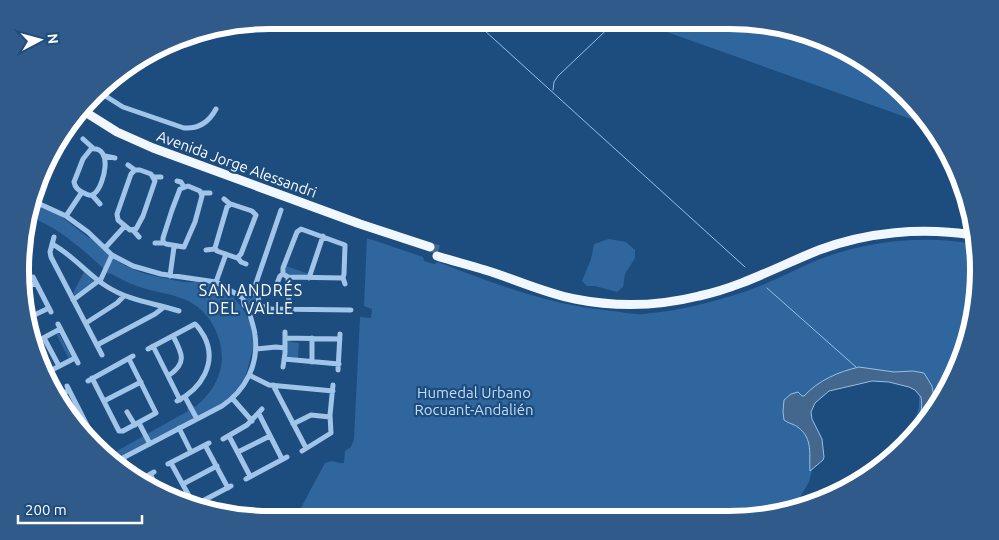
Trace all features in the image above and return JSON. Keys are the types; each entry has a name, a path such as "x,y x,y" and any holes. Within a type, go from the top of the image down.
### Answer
{"highway":[{"name":"Avenida Jorge Alessandri","path":"87,113 137,142 429,250"},
{"path":"438,253 464,265 575,299 604,303 643,304 691,298 718,291 748,281 822,249 855,240 896,233 924,231 967,234"}],"street":[{"path":"104,95 123,107 184,128 192,128 203,124 212,117 216,109"},
{"path":"83,139 93,148 100,150 105,156 106,162 101,182 96,192 92,195"},
{"path":"93,148 88,150 82,159 74,180 75,186 82,192 92,195 100,204"},
{"path":"105,156 115,158"},
{"path":"128,165 135,170 150,173 154,177 161,177"},
{"path":"135,170 131,174 117,214 118,220 124,227 133,230 139,237"},
{"path":"133,230 137,228 143,216 154,177"},
{"path":"177,181 181,182 184,187"},
{"path":"164,243 164,232 179,190 184,187 194,188 202,193 210,193"},
{"path":"66,216 82,192"},
{"path":"184,247 198,212 202,193"},
{"path":"224,200 230,204 252,211 256,215 238,258"},
{"path":"38,203 66,216 88,232 112,255 133,266 170,276 216,282 243,298"},
{"path":"215,250 230,204"},
{"path":"253,292 281,210"},
{"path":"105,248 124,227"},
{"path":"276,286 280,276 283,274 283,268 298,230 302,229 346,246 343,278 345,284"},
{"path":"309,278 323,236"},
{"path":"54,237 50,256 102,355"},
{"path":"155,243 164,243 174,247 190,249"},
{"path":"52,244 69,254 99,281 124,296 179,311"},
{"path":"170,276 174,247"},
{"path":"206,250 215,250 238,258 246,264"},
{"path":"216,282 226,254"},
{"path":"74,300 99,281 112,255"},
{"path":"283,274 288,278 343,278"},
{"path":"33,277 50,310 33,316"},
{"path":"288,278 288,309"},
{"path":"29,286 36,283"},
{"path":"243,298 248,293 253,292"},
{"path":"253,292 259,297 259,305"},
{"path":"86,323 117,303 124,296"},
{"path":"243,298 244,305 249,308 259,305"},
{"path":"259,305 268,309 351,310"},
{"path":"97,344 155,314 164,307"},
{"path":"125,463 123,458 222,406 244,385 249,375 256,349 255,332 249,308"},
{"path":"181,399 196,388 204,377 208,364 209,350 196,324 150,348 181,399 197,419"},
{"path":"40,340 59,326 76,360 51,370"},
{"path":"283,367 285,335 312,338 340,337 338,367 284,359"},
{"path":"168,376 179,366 182,357 181,350 173,336"},
{"path":"44,338 59,366"},
{"path":"312,338 312,362"},
{"path":"256,349 285,348"},
{"path":"131,358 141,382 156,413 120,432 90,379 131,358"},
{"path":"249,375 265,384 333,388 330,434 304,449 273,385"},
{"path":"104,402 141,382"},
{"path":"62,393 68,388 89,429"},
{"path":"232,398 252,422"},
{"path":"127,412 150,444"},
{"path":"223,439 252,422 260,412 270,436 284,458 248,478 238,452 229,436"},
{"path":"293,424 311,416 330,417"},
{"path":"179,428 191,452"},
{"path":"238,452 270,436"},
{"path":"189,497 170,464 207,444 217,466 230,487 202,501"},
{"path":"183,484 217,466"},
{"path":"145,477 152,473 156,482"}],"green space":[{"path":"658,29 745,29 776,33 807,42 836,54 863,69 900,99 919,122"},
{"path":"38,205 58,214 126,266 140,272 184,282 211,284 224,290 236,300 248,319 253,343 246,374 235,392 219,405 118,457 113,453 188,411 187,408 193,405 195,407 205,397 214,386 221,366 220,341 213,324 194,304 168,294 137,286 109,274 68,238 34,219"},
{"name":"Humedal Urbano Rocuant-Andalién","path":"367,238 423,257 424,261 434,264 438,262 524,293 568,304 632,314 656,313 735,295 766,284 820,259 876,244 915,240 954,241 969,243 970,254 970,286 966,317 957,348 938,391 914,424 919,406 919,396 916,389 909,384 865,376 811,398 804,429 812,447 814,463 809,482 798,501 776,507 745,511 299,511 325,463 333,461 344,463 345,451 351,447 354,439 360,317 371,318 372,309 364,306"},
{"path":"609,239 626,242 635,250 635,258 625,274 623,287 617,292 595,286 587,286 582,281 591,259 594,244"},
{"path":"286,266 309,274 306,277 286,274"},
{"path":"84,272 94,281 75,295 73,293"},
{"path":"249,294 253,294 257,300 253,306 249,306 245,302 245,298"},
{"path":"58,332 71,356 69,359 56,333"},
{"path":"290,340 291,342 299,343 298,358 287,357 287,342"}],"shaded area":[{"path":"859,367 894,372 913,371 924,373 932,386 934,398 919,418 922,405 921,397 915,390 909,387 889,382 872,381 829,391 815,403 811,412 812,419 822,439 824,457 810,471 808,442 799,428 784,420 784,400 791,394 798,392 804,396 816,385 844,371"}],"waterway":[{"path":"483,29 745,267"},
{"path":"553,90 554,82 558,76 608,29"},
{"path":"767,288 856,367"}],"tunnel":[{"path":"430,247 439,250"}],"district":[{"name":"SAN ANDRÉS DEL VALLE","path":"251,299"}]}
